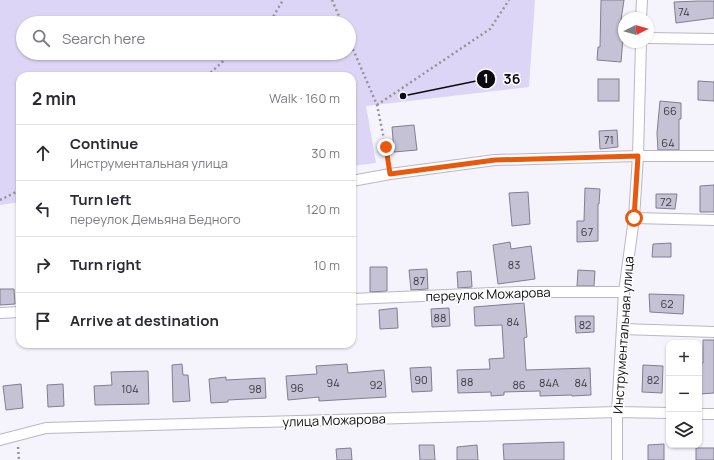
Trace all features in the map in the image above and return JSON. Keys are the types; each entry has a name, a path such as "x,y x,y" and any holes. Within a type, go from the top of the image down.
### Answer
{"street":[{"path":"641,12 642,0"},
{"path":"654,38 714,39"},
{"name":"Инструментальная улица","path":"617,460 617,412 624,292 634,218 638,156 641,48"},
{"path":"356,181 390,174 495,160 638,156 714,156"},
{"path":"634,218 714,220"},
{"name":"переулок Можарова","path":"356,299 517,292 624,292"},
{"path":"0,313 16,312"},
{"path":"622,329 714,332"},
{"name":"улица Можарова","path":"0,440 46,428 617,412 666,413"},
{"path":"702,414 714,414"}],"path":[{"path":"273,16 283,0"},
{"path":"332,0 339,16"},
{"path":"377,105 490,29 509,0"},
{"path":"356,56 377,105 390,174"},
{"path":"211,72 224,60"},
{"path":"0,200 16,192"}],"shaded area":[{"path":"0,0 535,0 529,87 366,106 376,163 356,166 356,72 16,72 16,203 0,205"}],"building":[{"path":"601,0 624,0 622,12 618,12 618,48 622,48 621,62 597,60 598,47 600,47"},
{"path":"714,1 714,18 676,23 674,2"},
{"path":"598,79 619,79 619,101 598,101"},
{"path":"698,81 714,82 714,101 698,100"},
{"path":"660,101 681,103 681,119 679,119 679,150 658,150 657,133"},
{"path":"414,125 417,150 394,152 392,127"},
{"path":"617,130 618,147 600,149 599,131"},
{"path":"714,185 714,212 700,212 700,186"},
{"path":"585,188 600,189 598,204 598,241 577,242 577,221 584,221"},
{"path":"528,192 530,224 512,226 509,193"},
{"path":"656,194 677,194 675,209 656,208"},
{"path":"510,242 511,249 531,246 535,279 498,284 493,245"},
{"path":"671,243 671,257 652,257 653,244"},
{"path":"370,267 387,267 387,291 370,292"},
{"path":"427,269 428,289 411,290 409,270"},
{"path":"578,270 595,271 594,286 577,286"},
{"path":"471,271 472,287 458,288 457,272"},
{"path":"0,289 14,289 15,304 0,305"},
{"path":"649,294 684,295 683,314 650,312"},
{"path":"524,303 527,337 524,338 526,370 590,368 591,395 540,396 540,391 504,392 504,395 491,396 491,392 458,393 457,370 490,369 489,359 504,358 502,325 475,326 474,307"},
{"path":"397,308 398,328 380,329 379,310"},
{"path":"449,308 450,326 432,327 431,309"},
{"path":"575,316 594,316 594,332 576,333"},
{"path":"703,340 714,340 714,393 702,394"},
{"path":"182,364 183,375 188,375 190,401 173,402 172,365"},
{"path":"347,364 348,373 384,370 386,397 319,401 319,397 288,400 286,376 317,374 316,366"},
{"path":"643,365 663,366 662,393 642,392"},
{"path":"431,367 432,391 412,392 410,368"},
{"path":"148,371 149,404 95,405 94,386 112,385 111,372"},
{"path":"226,377 226,380 265,378 266,398 228,400 228,402 211,403 209,379"},
{"path":"21,384 23,408 6,410 3,386"},
{"path":"63,384 64,406 48,407 47,385"},
{"path":"564,442 564,460 504,460 503,444"},
{"path":"664,444 664,460 648,460 648,445"},
{"path":"419,445 434,445 435,460 420,460"},
{"path":"477,445 478,460 457,460 457,447"},
{"path":"351,448 352,460 337,460 336,449"},
{"path":"696,448 714,448 714,460 696,460"}],"place":[{"name":"36","path":"403,96"}],"route":[{"path":"386,147 390,174 495,160 638,156 634,218"}]}
